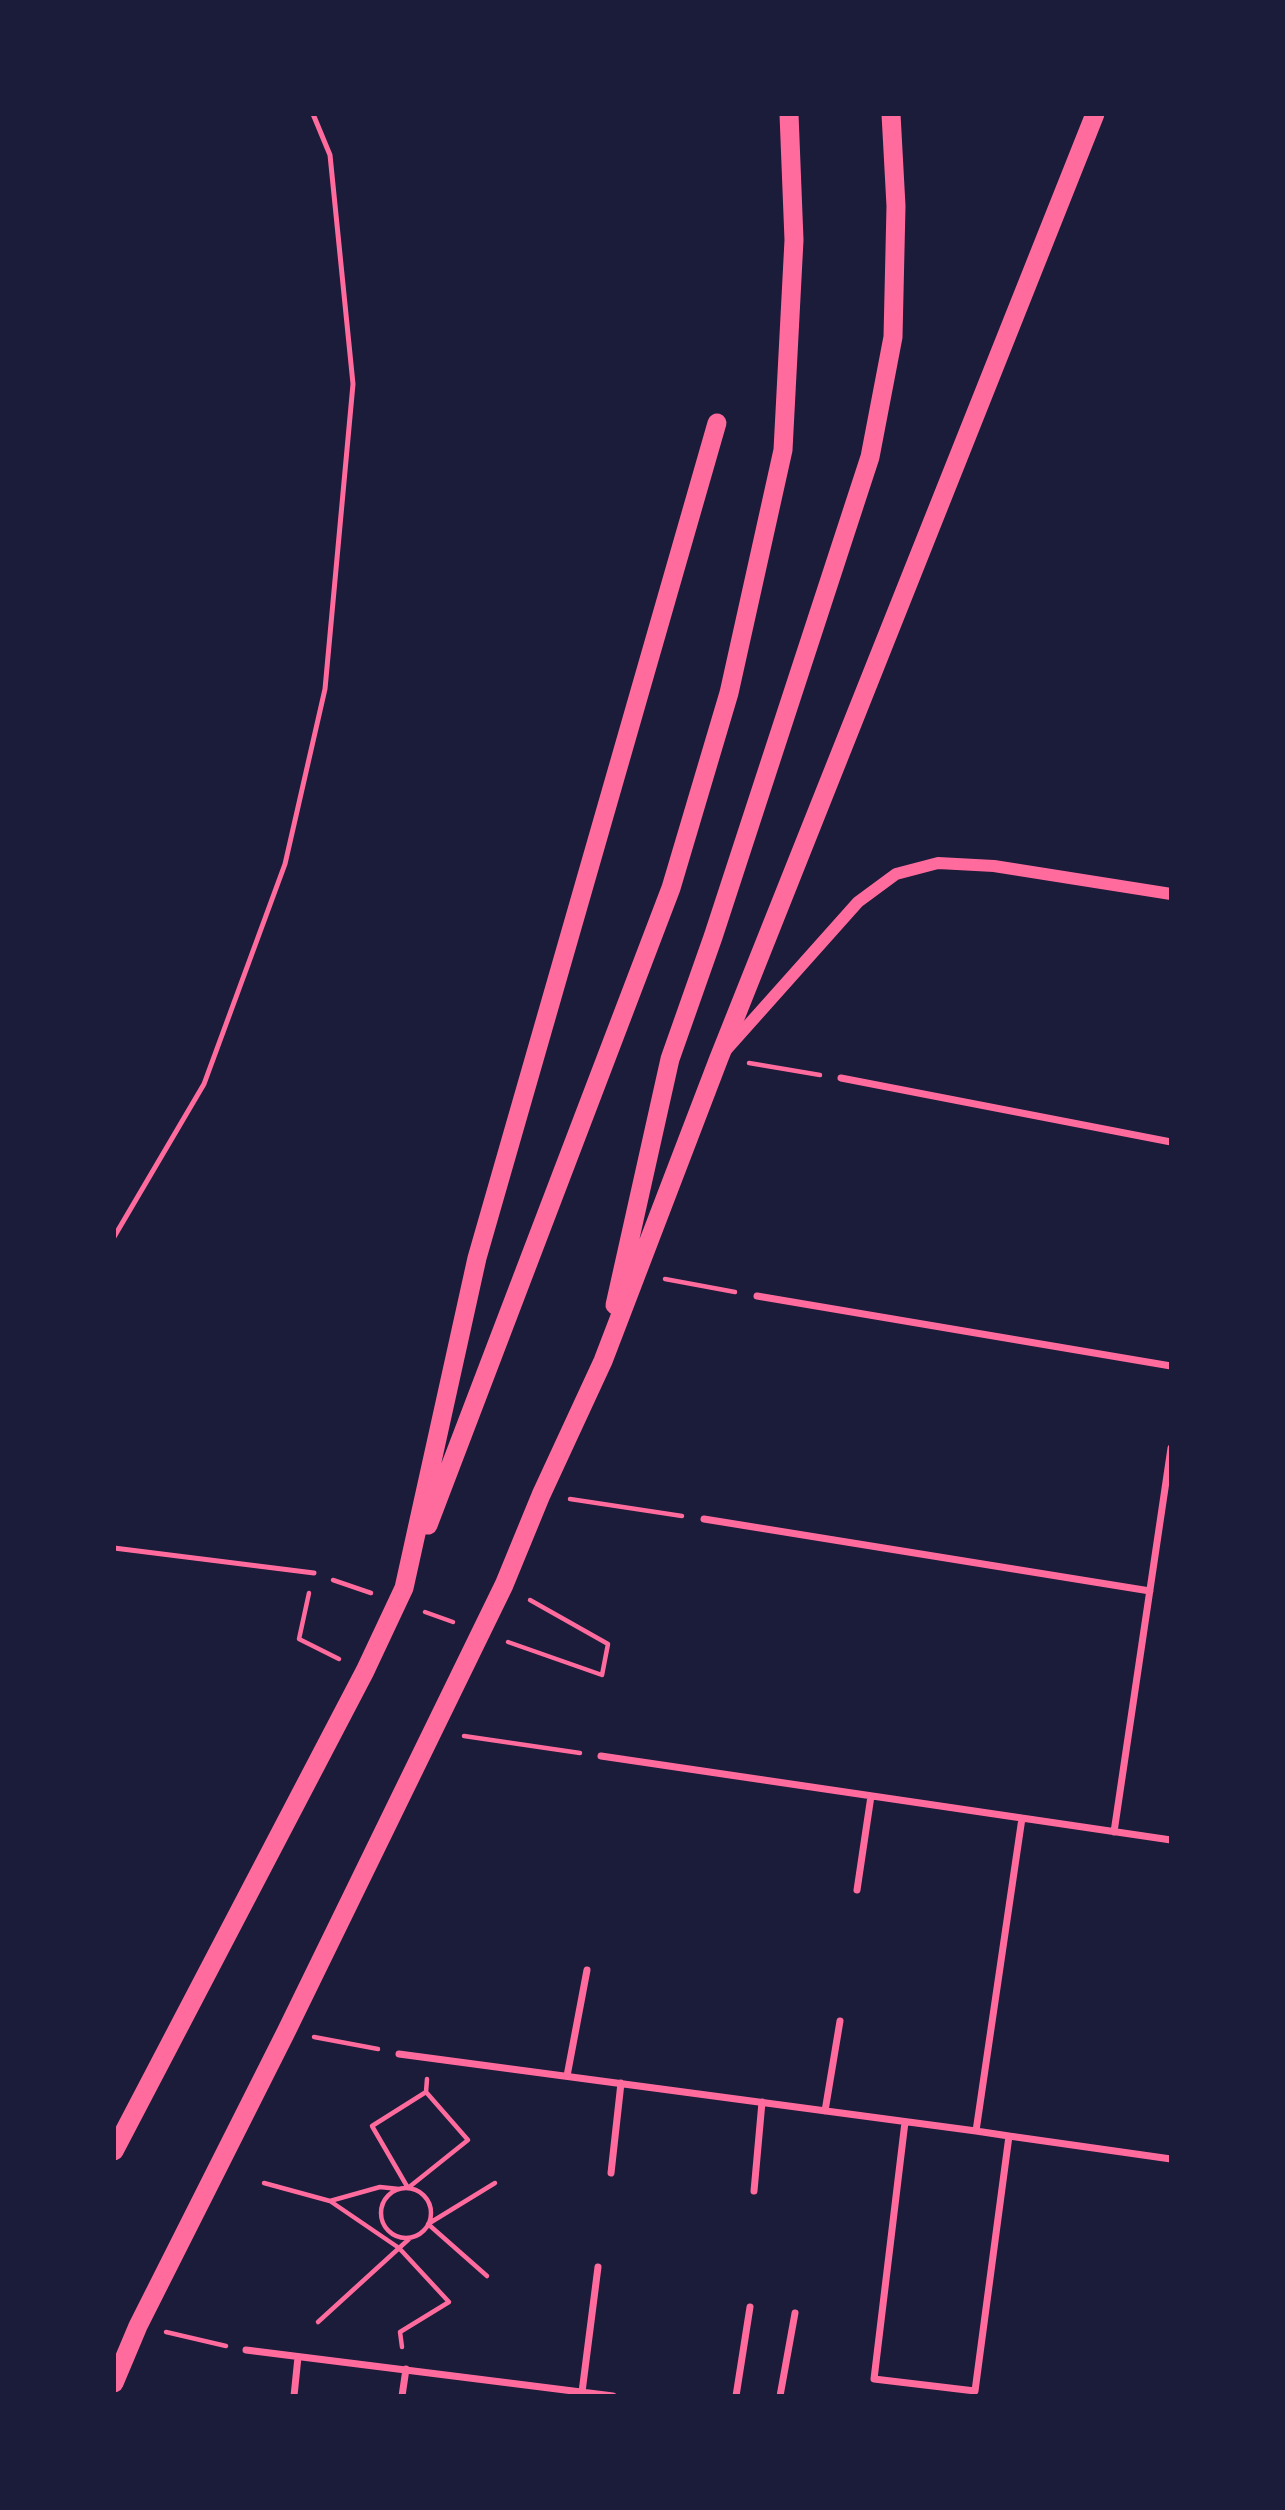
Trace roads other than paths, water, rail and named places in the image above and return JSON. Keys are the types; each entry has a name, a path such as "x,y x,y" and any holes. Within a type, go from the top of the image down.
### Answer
{"highway":[{"path":"114,2151 365,1671 404,1588 671,888 729,693 783,450 794,240 789,114"},
{"path":"603,1361 670,1059 870,457 893,337 896,205 891,114"},
{"path":"114,2383 138,2326 434,1732 504,1585 541,1495 603,1361 719,1058 1095,114"},
{"path":"404,1588 477,1258 717,423"}],"street":[{"path":"719,1058 858,902 896,874 938,863 995,866 1171,894"},
{"path":"841,1079 1171,1142"},
{"path":"757,1296 1171,1366"},
{"path":"1114,1832 1171,1448"},
{"path":"704,1519 1150,1591"},
{"path":"601,1756 1171,1840"},
{"path":"857,1890 871,1796"},
{"path":"976,2131 1022,1818"},
{"path":"567,2076 587,1970"},
{"path":"825,2111 840,2021"},
{"path":"399,2054 1171,2159"},
{"path":"611,2173 621,2083"},
{"path":"754,2191 762,2102"},
{"path":"905,2122 874,2379 975,2391 1009,2136"},
{"path":"582,2392 598,2267"},
{"path":"736,2396 750,2307"},
{"path":"780,2396 795,2313"},
{"path":"246,2350 611,2396"},
{"path":"294,2396 298,2357"},
{"path":"402,2396 406,2369"},
{"path":"927,2396 928,2386"}],"lane":[{"path":"114,1237 204,1084 285,864 325,689 353,384 330,155 313,114"},
{"path":"114,1548 314,1573"}]}
